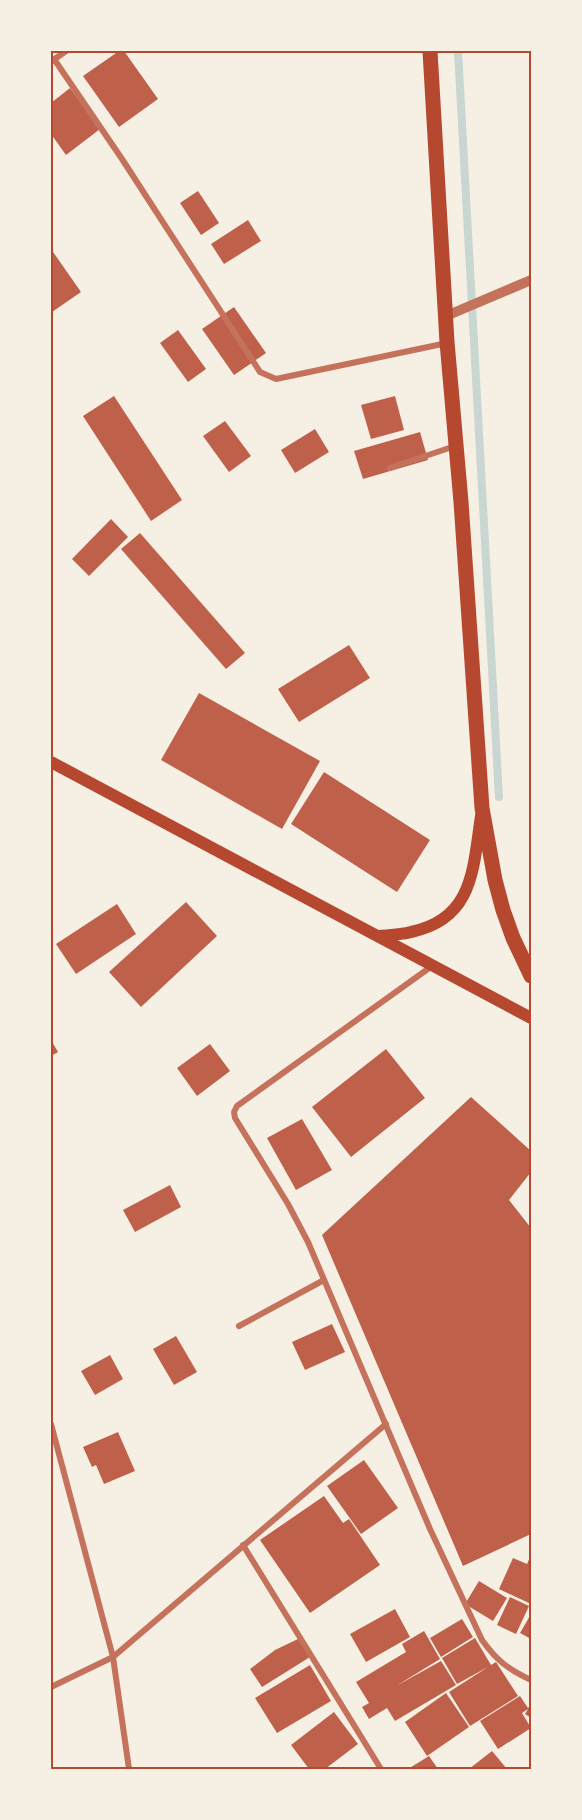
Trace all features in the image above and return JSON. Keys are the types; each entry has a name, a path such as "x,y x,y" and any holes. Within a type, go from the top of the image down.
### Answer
{"main road":[{"path":"430,51 453,313 447,342 482,808 503,910 513,938 531,975"},
{"path":"51,762 531,1018"},
{"path":"378,936 411,932 430,926 449,914 463,899 472,875 482,808"}],"street":[{"path":"66,51 53,61 122,159 260,372 276,379 447,342"},
{"path":"453,313 531,280"},
{"path":"390,468 456,446"},
{"path":"432,965 237,1106 234,1112 235,1119 296,1219 430,1528 482,1640 493,1656 506,1668 531,1680"},
{"path":"239,1326 324,1280"},
{"path":"51,1424 113,1657 129,1769"},
{"path":"51,1687 113,1657 386,1424"},
{"path":"243,1545 381,1769"}],"building":[{"path":"119,51 124,51 158,99 119,127 83,76"},
{"path":"70,88 100,129 66,155 51,134 51,103"},
{"path":"198,191 219,223 201,235 180,203"},
{"path":"248,220 261,241 224,264 211,244"},
{"path":"51,249 81,292 52,312 51,310"},
{"path":"234,307 266,353 234,375 202,329"},
{"path":"178,330 206,369 188,382 160,343"},
{"path":"114,396 182,500 151,521 83,416"},
{"path":"395,396 404,430 371,439 361,405"},
{"path":"225,421 251,456 229,472 203,436"},
{"path":"315,429 329,452 295,473 281,450"},
{"path":"420,432 428,460 363,479 354,451"},
{"path":"111,519 128,537 89,576 72,559"},
{"path":"140,533 245,653 226,669 121,549"},
{"path":"349,645 370,678 299,722 278,689"},
{"path":"199,693 320,761 282,829 161,760"},
{"path":"324,772 430,840 397,892 291,824"},
{"path":"186,902 217,936 141,1007 109,972"},
{"path":"117,904 136,934 76,974 56,944"},
{"path":"51,1040 58,1052 51,1056"},
{"path":"210,1044 230,1071 197,1096 177,1068"},
{"path":"386,1049 425,1098 351,1157 312,1107"},
{"path":"471,1097 531,1151 531,1172 509,1200 531,1228 531,1534 463,1566 322,1235"},
{"path":"302,1119 332,1170 296,1190 267,1138"},
{"path":"170,1185 181,1207 135,1232 123,1210"},
{"path":"332,1324 345,1352 305,1370 292,1342"},
{"path":"176,1336 197,1372 174,1385 153,1349"},
{"path":"110,1355 123,1379 95,1395 81,1371"},
{"path":"118,1432 135,1471 104,1484 96,1465 92,1467 83,1447"},
{"path":"364,1460 398,1508 361,1534 327,1486"},
{"path":"324,1496 343,1523 349,1519 380,1565 310,1613 260,1540"},
{"path":"531,1555 531,1604 499,1589 513,1558 527,1564"},
{"path":"479,1581 507,1598 493,1621 465,1604"},
{"path":"510,1597 529,1606 516,1634 497,1625"},
{"path":"395,1609 410,1637 366,1662 350,1634"},
{"path":"531,1614 531,1639 520,1633"},
{"path":"462,1619 473,1637 441,1657 430,1638"},
{"path":"424,1631 440,1659 396,1686 441,1661 456,1685 395,1721 387,1708 369,1719 362,1707 369,1703 356,1682 406,1652 402,1644"},
{"path":"475,1638 491,1665 496,1662 518,1696 470,1726 449,1692 488,1667 457,1684 442,1658"},
{"path":"298,1639 310,1657 262,1687 250,1669 275,1650"},
{"path":"310,1665 331,1701 277,1733 255,1698"},
{"path":"446,1693 469,1727 427,1756 405,1722"},
{"path":"520,1696 528,1708 531,1705 531,1718 525,1714 528,1709 522,1713 531,1728 498,1749 480,1721"},
{"path":"334,1712 358,1744 325,1769 309,1769 291,1745"},
{"path":"492,1751 507,1769 469,1769"},
{"path":"429,1756 438,1769 408,1769"}],"waterway":[{"path":"458,51 499,797"}]}
